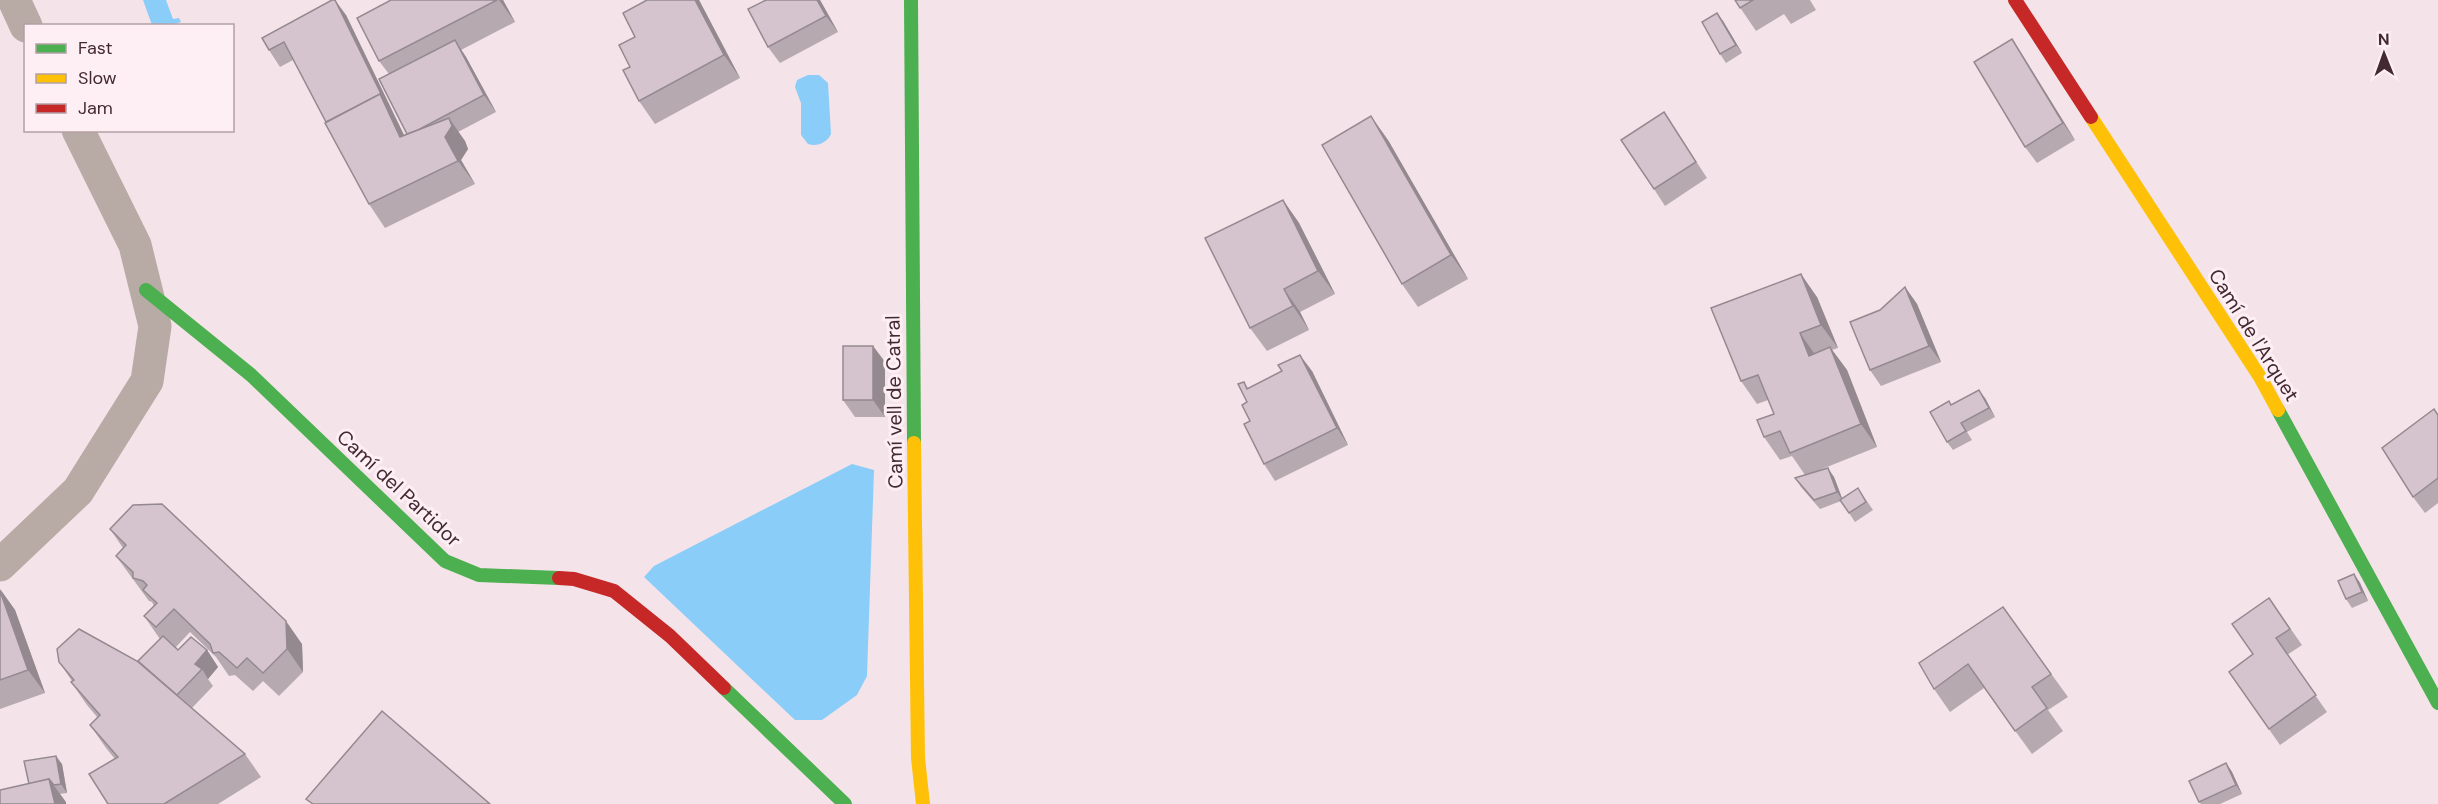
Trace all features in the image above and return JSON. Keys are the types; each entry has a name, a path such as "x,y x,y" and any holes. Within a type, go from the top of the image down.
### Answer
{"street":[{"path":"14,0 25,24"},
{"name":"Camí vell de Catral","path":"911,0 911,239 918,758 923,804"},
{"name":"Camí de l'Arquet","path":"2015,0 2260,377 2438,703"},
{"path":"0,565 78,492 147,381 155,326 135,245 79,132"},
{"name":"Camí del Partidor","path":"146,290 251,375 445,561 479,575 574,579 614,591 670,636 845,804"}],"water":[{"path":"143,0 166,0 173,19 179,18 181,22 174,24 152,24"},
{"path":"808,75 819,75 828,83 831,134 824,142 815,145 808,144 801,135 801,103 795,87 797,80"},
{"path":"852,464 874,470 867,676 857,695 822,720 795,720 644,577 654,566"}],"building":[{"path":"335,0 384,100 380,94 326,122 284,42 269,50 262,38"},
{"path":"391,0 497,0 379,61 357,18"},
{"path":"647,0 695,0 724,55 639,101 623,70 630,67 619,45 635,37 623,13"},
{"path":"766,0 817,0 826,16 768,47 748,9"},
{"path":"1735,0 1753,0 1740,8"},
{"path":"1717,13 1736,45 1720,54 1702,22"},
{"path":"2012,39 2063,123 2025,147 1974,62"},
{"path":"455,40 484,95 407,134 379,79"},
{"path":"380,94 400,137 449,118 452,126 445,137 458,161 369,204 325,123"},
{"path":"1664,112 1696,162 1654,189 1621,140"},
{"path":"1371,116 1451,255 1402,284 1322,145"},
{"path":"1283,200 1318,271 1284,289 1293,306 1250,328 1205,238"},
{"path":"1801,274 1821,325 1800,333 1809,356 1830,347 1861,424 1790,453 1780,431 1764,437 1757,420 1774,414 1758,375 1741,381 1711,308"},
{"path":"1905,287 1929,346 1870,370 1850,322 1880,310"},
{"path":"843,346 873,346 873,400 843,400"},
{"path":"1300,355 1337,428 1264,464 1244,424 1250,421 1242,405 1247,402 1238,384 1244,382 1247,389 1282,371 1278,365"},
{"path":"1979,390 1989,408 1961,423 1966,431 1947,442 1930,412 1949,401 1951,405"},
{"path":"2434,409 2438,415 2438,478 2413,497 2382,448"},
{"path":"1828,468 1837,492 1814,500 1795,478"},
{"path":"1858,488 1866,502 1849,513 1840,500"},
{"path":"162,504 286,621 287,649 263,673 247,658 237,668 219,652 213,653 210,644 174,609 156,627 144,616 157,603 143,590 147,585 133,578 133,572 116,556 126,545 110,529 133,505"},
{"path":"2354,574 2362,592 2346,599 2338,581"},
{"path":"0,591 28,670 0,680"},
{"path":"2269,598 2290,629 2276,638 2316,695 2269,729 2229,672 2253,654 2232,624"},
{"path":"2003,607 2051,674 2032,687 2047,708 2015,731 1968,664 1934,689 1919,663"},
{"path":"79,629 137,661 245,754 164,804 108,804 89,774 118,757 90,725 100,715 71,682 74,680 59,662 57,649"},
{"path":"163,636 178,650 191,637 207,650 195,664 202,669 177,695 138,661"},
{"path":"382,711 490,804 313,804 306,799"},
{"path":"56,756 61,784 54,785 49,779 29,784 24,761"},
{"path":"2226,763 2236,785 2199,802 2189,781"},
{"path":"49,779 55,804 0,804 0,790"}],"traffic: fast":[{"path":"911,0 914,443"},
{"path":"146,290 251,375 445,561 479,575 559,578"},
{"path":"2278,410 2438,703"},
{"path":"724,688 845,804"}],"traffic: slow":[{"path":"2091,117 2260,377 2278,410"},
{"path":"914,443 918,758 923,804"}],"traffic: jam":[{"path":"2015,0 2091,117"},
{"path":"559,578 574,579 614,591 670,636 724,688"}]}
